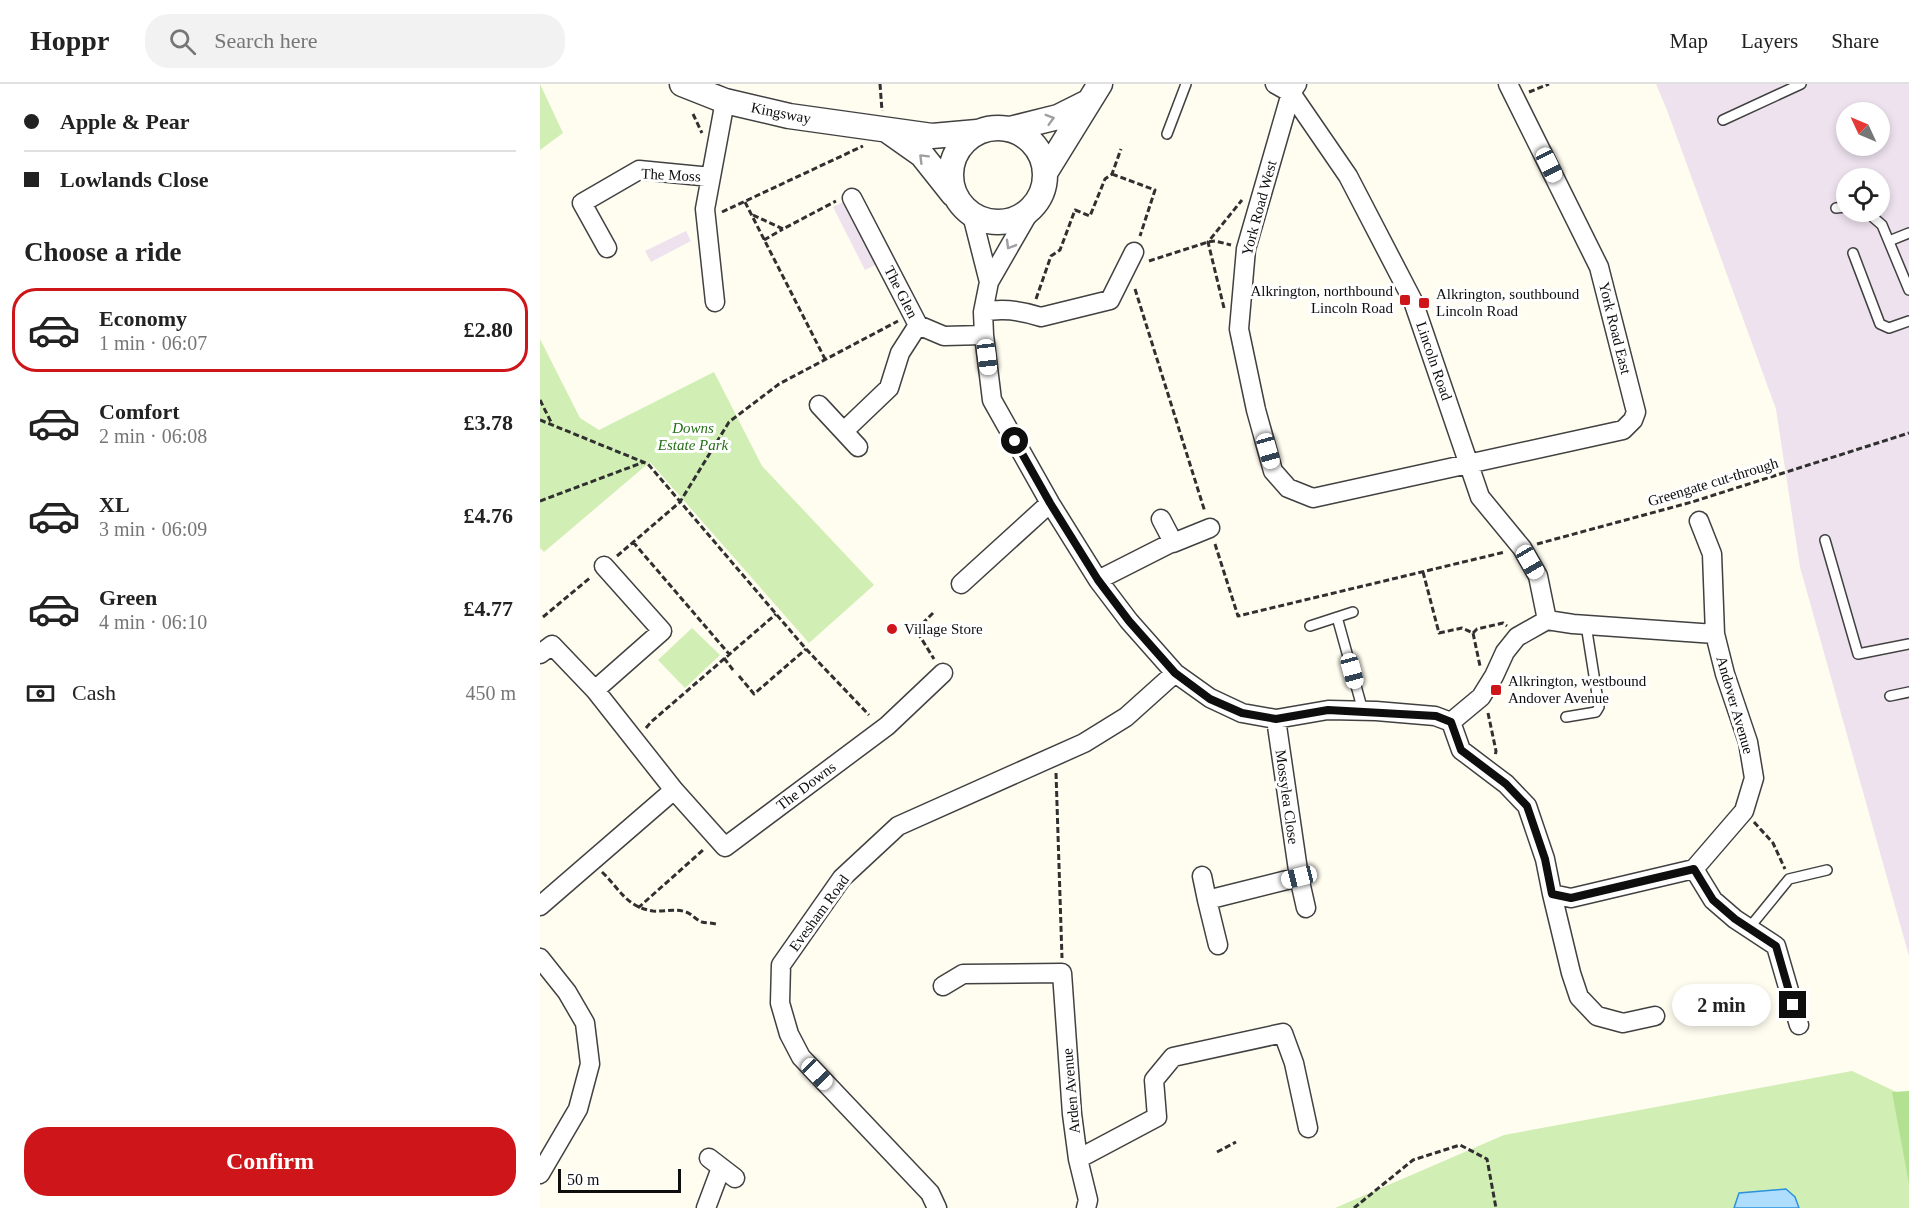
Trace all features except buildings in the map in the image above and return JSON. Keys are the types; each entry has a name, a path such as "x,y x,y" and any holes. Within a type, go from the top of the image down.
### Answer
{"street":[{"name":"Kingsway","path":"682,84 725,101 789,116 932,136 977,132"},
{"name":"York Road West","path":"1288,87 1246,249 1239,329 1256,410 1273,471 1288,488 1313,498 1470,465"},
{"name":"Lincoln Road","path":"1288,87 1348,176 1413,301 1480,497 1522,548 1538,576 1548,620"},
{"name":"York Road East","path":"1470,465 1623,430 1633,420 1636,412 1599,267 1512,91"},
{"path":"1030,209 1018,218 1003,222 987,221 972,215 962,207 950,182 951,167 956,153 965,141 977,132 993,128 1010,129 1058,117 1094,93"},
{"path":"1045,173 1094,93"},
{"path":"715,302 705,209 725,101"},
{"name":"Kingsway","path":"882,128 922,155 955,196"},
{"path":"1010,129 1024,135 1035,145 1042,158 1045,173 1042,192 989,282 983,312 992,400 1050,503 1098,580 1129,621 1175,673 1210,699 1242,713 1276,719 1328,710 1363,711 1436,716 1451,722 1461,750 1506,784 1527,806 1545,859 1571,974 1579,997 1597,1016 1623,1023 1655,1016"},
{"name":"The Moss","path":"607,248 582,203 639,170 711,177"},
{"name":"The Glen","path":"852,198 914,320 944,336 984,335"},
{"path":"972,215 989,282"},
{"path":"983,312 995,310 1031,314 1041,318 1110,300 1134,252"},
{"path":"844,431 889,388 914,320"},
{"path":"819,405 858,447"},
{"path":"961,584 1050,503"},
{"path":"1161,519 1173,543"},
{"name":"Andover Avenue","path":"1694,869 1744,811 1754,778 1748,742 1725,674 1715,634 1712,554 1699,521"},
{"path":"1098,580 1173,543 1210,528"},
{"path":"595,690 662,631 604,566"},
{"path":"1451,722 1481,697 1505,652 1517,637 1548,620 1586,625 1715,634"},
{"path":"540,654 552,645 595,690 674,790 717,838"},
{"name":"The Downs","path":"717,838 725,847 886,726 943,673"},
{"name":"Evesham Road","path":"937,1208 930,1193 801,1057 789,1034 780,1003 781,965 842,878 898,826 1084,743 1126,717 1175,673"},
{"name":"Mossylea Close","path":"1276,719 1299,877 1306,908"},
{"path":"540,906 674,790"},
{"path":"1552,894 1571,898 1694,869 1713,900 1735,919 1776,946 1799,1025"},
{"path":"1202,876 1218,945"},
{"path":"1207,900 1299,877"},
{"path":"540,958 567,992 585,1023 590,1064 578,1109 540,1174"},
{"path":"943,986 963,974 1062,973"},
{"name":"Arden Avenue","path":"1062,973 1072,1114 1078,1159 1088,1200 1086,1208"},
{"path":"1078,1159 1157,1118 1154,1080 1173,1057 1283,1033 1294,1063 1308,1128"},
{"path":"706,1208 722,1168"}],"lane":[{"path":"1167,134 1186,84"},
{"path":"1723,120 1801,84"},
{"path":"1879,222 1882,225 1909,290"},
{"path":"1889,241 1909,233"},
{"path":"1853,253 1880,324 1889,328 1909,321"},
{"path":"1825,540 1858,654 1909,644"},
{"path":"1310,626 1353,612"},
{"path":"1337,617 1363,711"},
{"path":"1566,717 1596,712 1599,707 1586,625"},
{"path":"1890,696 1909,692"},
{"path":"1749,928 1789,879 1827,870"}],"path":[{"path":"707,220 879,139 882,128 880,84"},
{"path":"1512,91 1549,84"},
{"path":"1031,314 1051,256 1060,250 1075,210 1090,216 1105,179 1112,174 1121,149"},
{"path":"1112,174 1155,190 1134,252"},
{"path":"764,240 849,194 852,198"},
{"path":"1208,242 1246,195 1260,199"},
{"path":"745,202 825,360"},
{"path":"751,214 783,229"},
{"path":"1210,528 1135,288 1125,273 1141,264 1208,242 1215,241 1246,249"},
{"path":"1208,242 1222,308 1240,312"},
{"path":"543,617 680,502 729,422 779,384 825,360 914,320"},
{"path":"540,399 553,425"},
{"path":"540,420 644,462 806,649 869,715"},
{"name":"Greengate cut-through","path":"1210,528 1238,616 1522,548 1692,502 1909,433"},
{"path":"540,501 644,462"},
{"path":"633,542 729,654"},
{"path":"1423,572 1439,633 1462,628 1473,633"},
{"path":"933,613 916,630 943,673"},
{"path":"636,742 651,722 776,614"},
{"path":"1473,633 1477,629 1503,623 1517,637"},
{"path":"1473,633 1480,669 1494,676"},
{"path":"739,676 754,694 806,649"},
{"path":"724,658 733,670"},
{"path":"1481,697 1485,703 1496,751 1490,773"},
{"path":"1055,756 1062,973"},
{"path":"1744,811 1773,843 1789,879"},
{"path":"638,908 717,838"},
{"path":"592,862 614,883 626,899 638,908 688,912 701,921 716,924"},
{"path":"1217,1152 1236,1142"},
{"path":"1354,1208 1413,1160 1460,1145 1487,1160 1496,1208"}],"shaded area":[{"path":"1656,84 1909,84 1909,956 1800,567 1776,409"},
{"path":"845,201 877,264 865,270 833,207"},
{"path":"686,231 691,241 651,262 645,251"}],"green space":[{"path":"540,84 563,133 540,150"},
{"name":"Downs Estate Park","path":"540,339 580,418 599,430 714,372 762,466 874,585 809,643 650,462 544,552 540,548"},
{"path":"692,628 720,655 685,688 658,660"},
{"path":"1852,1071 1909,1098 1909,1208 1335,1208 1504,1135"},
{"path":"1909,1091 1909,1184 1892,1092"}],"water":[{"path":"1786,1189 1795,1197 1799,1208 1734,1208 1739,1193"}],"place":[{"name":"Alkrington, northbound Lincoln Road","path":"1405,300"},
{"name":"Alkrington, southbound Lincoln Road","path":"1424,303"},
{"name":"Village Store","path":"892,629"},
{"name":"Alkrington, westbound Andover Avenue","path":"1496,690"}],"route":[{"path":"1015,441 1098,580 1129,621 1175,673 1210,699 1242,713 1276,719 1328,710 1436,716 1451,722 1461,750 1506,784 1527,806 1534,821 1545,859 1552,894 1571,898 1694,869 1713,900 1735,919 1776,946 1793,1005"}]}
